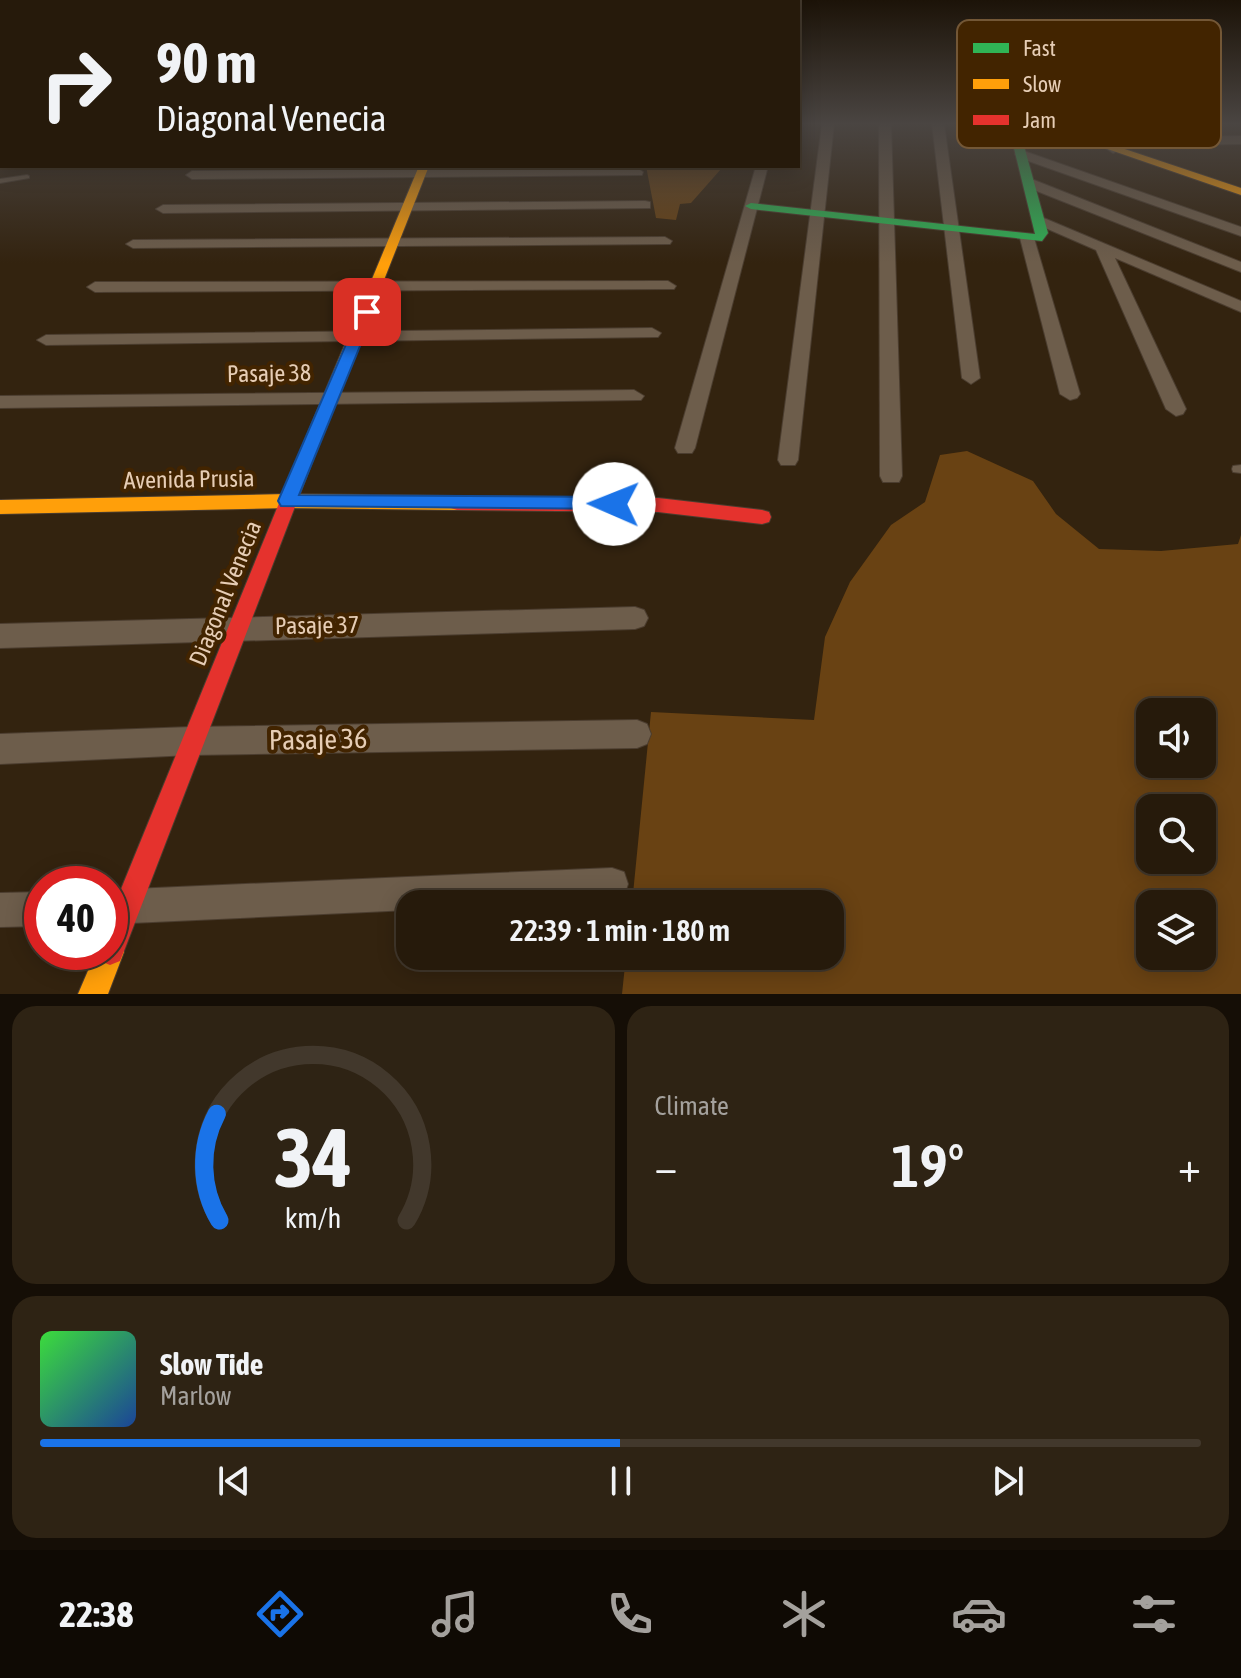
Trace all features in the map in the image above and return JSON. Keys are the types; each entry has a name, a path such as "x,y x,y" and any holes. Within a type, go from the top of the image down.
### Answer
{"street":[{"path":"192,175 405,170"},
{"name":"Diagonal Venecia","path":"128,886 238,627 423,170"},
{"path":"464,170 637,172"},
{"path":"685,448 761,170"},
{"path":"788,460 822,170"},
{"path":"885,170 891,476"},
{"path":"945,170 971,378"},
{"path":"751,206 1038,238 1042,233 1026,170"},
{"path":"1067,170 1241,232"},
{"path":"1192,170 1241,192"},
{"path":"1029,183 1241,267"},
{"path":"163,209 645,205"},
{"path":"1039,220 1241,307"},
{"path":"1027,238 1070,394"},
{"path":"133,244 665,241"},
{"path":"1103,248 1176,409"},
{"path":"95,287 668,286"},
{"path":"46,340 652,333"},
{"name":"Pasaje 38","path":"0,402 634,396"},
{"name":"Avenida Prusia","path":"0,507 287,501 658,505 762,517"},
{"name":"Pasaje 37","path":"0,636 635,618"},
{"name":"Pasaje 36","path":"0,749 191,741 637,734"},
{"path":"128,907 612,884"},
{"path":"0,910 24,909"},
{"name":"Diagonal Venecia","path":"93,994 103,970"}],"lane":[{"path":"0,181 27,177"}],"shaded area":[{"path":"647,170 720,170 691,203 680,204 676,220 656,218"},
{"path":"967,451 1033,481 1056,514 1099,549 1161,551 1238,544 1241,535 1241,994 622,994 625,970 844,970 844,890 633,890 651,712 814,720 825,637 850,582 891,525 925,502 940,455"}],"traffic: fast":[{"path":"751,206 1038,238 1042,233 1025,170"}],"traffic: slow":[{"path":"308,452 422,170"},
{"path":"1177,170 1241,192"},
{"path":"0,507 287,501 457,503"},
{"path":"93,994 103,970"}],"traffic: jam":[{"path":"128,906 308,452"},
{"path":"457,503 658,505 762,517"}],"route":[{"path":"367,312 287,501 614,504"}]}
